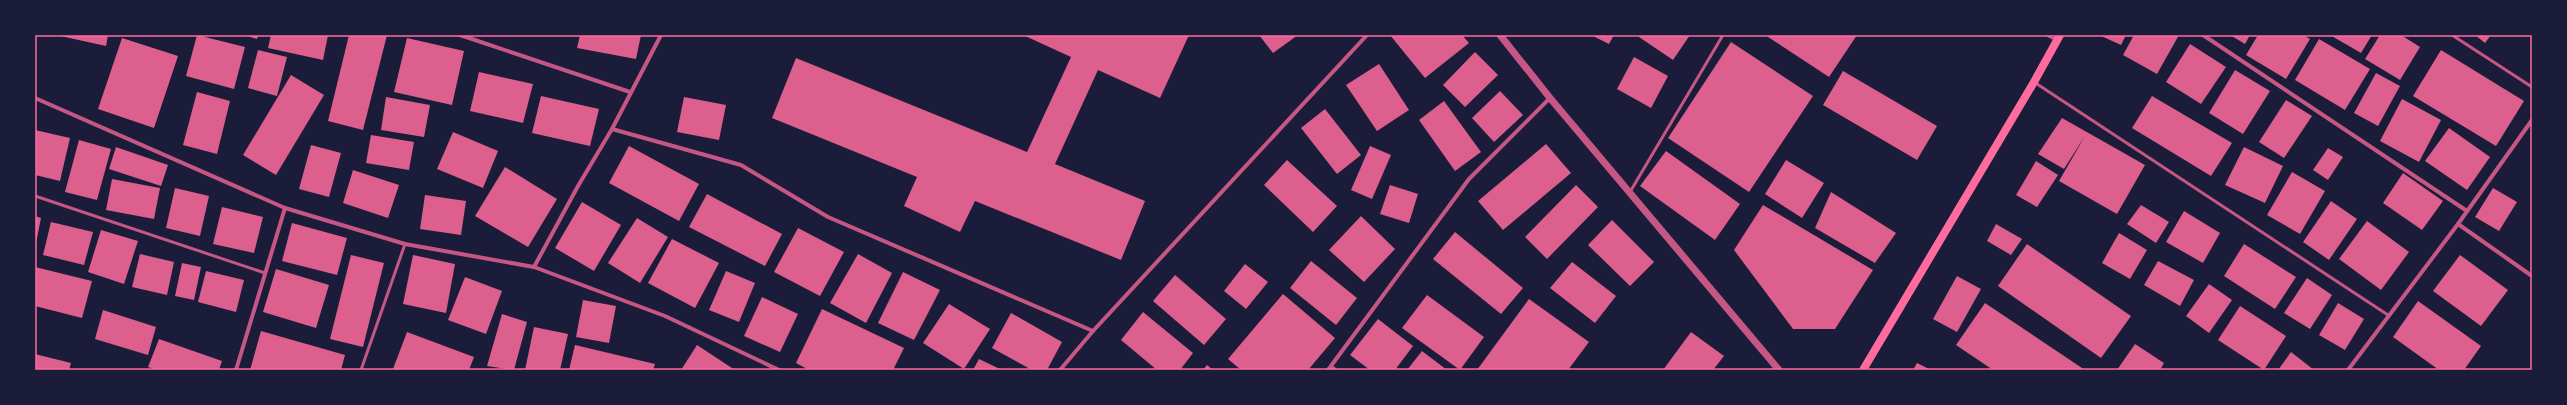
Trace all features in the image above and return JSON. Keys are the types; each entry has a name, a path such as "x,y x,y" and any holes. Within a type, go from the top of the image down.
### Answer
{"main road":[{"path":"1863,370 2034,82 2058,38"}],"street":[{"path":"460,35 630,92"},
{"path":"534,267 578,186 612,129 661,35"},
{"path":"1060,370 1093,331 1367,35"},
{"path":"1500,35 1550,98 1779,370"},
{"path":"2203,35 2467,211"},
{"path":"35,98 285,208 405,244 534,267 665,316 779,370"},
{"path":"1328,370 1469,179 1550,98"},
{"path":"2348,370 2458,224 2532,120"},
{"path":"612,129 741,165 828,217 1093,331"},
{"path":"236,370 264,273 285,208"},
{"path":"2458,224 2532,276"}],"lane":[{"path":"1630,192 1723,35"},
{"path":"2047,35 2058,38"},
{"path":"2452,35 2532,87"},
{"path":"2034,82 2388,315"},
{"path":"35,196 264,273"},
{"path":"361,370 405,244"},
{"path":"1331,366 1336,370"}],"building":[{"path":"56,35 108,35 106,46"},
{"path":"197,35 245,47 234,89 186,76"},
{"path":"244,35 258,35 257,39"},
{"path":"271,35 328,35 323,60 268,48"},
{"path":"349,35 387,35 363,130 328,121"},
{"path":"580,35 641,35 636,59 577,48"},
{"path":"1023,35 1189,35 1160,98 1098,70 1055,164 1145,201 1121,260 975,201 960,232 904,206 917,177 772,118 796,58 1027,152 1071,57"},
{"path":"1259,35 1298,35 1273,53"},
{"path":"1390,35 1462,35 1469,43 1425,78"},
{"path":"1591,35 1614,35 1609,44"},
{"path":"1640,35 1690,35 1673,60 1639,37"},
{"path":"1765,35 1857,35 1829,77"},
{"path":"2099,35 2126,35 2121,45"},
{"path":"2134,35 2179,35 2157,74 2123,55"},
{"path":"2230,35 2250,35 2245,44"},
{"path":"2258,35 2303,35 2310,39 2286,79 2246,55"},
{"path":"2330,35 2372,35 2361,53"},
{"path":"2380,35 2401,35 2420,47 2400,80 2365,59"},
{"path":"2475,35 2491,35 2485,43"},
{"path":"122,38 178,56 154,128 98,109"},
{"path":"407,38 464,51 452,105 394,92"},
{"path":"2319,39 2370,69 2345,110 2295,80"},
{"path":"1731,42 1813,96 1749,192 1668,138"},
{"path":"2190,44 2226,67 2201,104 2166,82"},
{"path":"258,50 287,57 277,96 248,88"},
{"path":"2441,50 2524,101 2496,146 2413,96"},
{"path":"1475,52 1498,75 1465,107 1443,85"},
{"path":"1634,57 1668,76 1651,108 1617,89"},
{"path":"1379,64 1409,110 1377,131 1346,85"},
{"path":"2235,70 2270,91 2243,134 2209,113"},
{"path":"1843,71 1937,126 1917,160 1823,105"},
{"path":"479,72 533,84 523,123 470,111"},
{"path":"2376,73 2400,86 2378,126 2354,113"},
{"path":"291,75 324,95 276,175 243,155"},
{"path":"1500,91 1523,115 1494,142 1472,118"},
{"path":"197,92 230,101 217,154 183,145"},
{"path":"541,96 599,109 590,146 532,133"},
{"path":"2152,96 2232,143 2211,176 2132,128"},
{"path":"386,97 430,105 424,137 381,130"},
{"path":"684,97 726,105 719,140 677,132"},
{"path":"2402,99 2441,120 2419,162 2380,141"},
{"path":"2286,100 2312,116 2284,158 2259,142"},
{"path":"1444,101 1481,152 1455,171 1419,120"},
{"path":"1325,109 1361,155 1337,174 1301,128"},
{"path":"2062,118 2145,165 2117,214 2059,181 2085,136 2064,169 2038,154"},
{"path":"2449,128 2490,157 2467,190 2425,161"},
{"path":"35,130 70,138 60,181 35,175"},
{"path":"453,132 498,151 483,188 437,169"},
{"path":"371,135 414,142 409,170 366,163"},
{"path":"79,140 111,149 97,200 65,192"},
{"path":"1546,144 1571,173 1503,230 1478,201"},
{"path":"311,145 341,153 329,197 299,189"},
{"path":"629,146 699,184 679,221 609,183"},
{"path":"1370,146 1391,155 1372,199 1351,190"},
{"path":"116,147 168,165 161,186 109,169"},
{"path":"2244,147 2283,166 2265,203 2225,185"},
{"path":"2328,148 2343,157 2328,180 2313,170"},
{"path":"1666,151 1740,204 1715,240 1640,186"},
{"path":"1287,160 1337,206 1313,232 1264,185"},
{"path":"1786,160 1824,183 1802,218 1765,194"},
{"path":"2036,161 2058,175 2037,207 2016,195"},
{"path":"505,167 557,199 528,247 475,216"},
{"path":"353,170 399,185 388,218 343,203"},
{"path":"2292,172 2325,191 2300,234 2267,215"},
{"path":"2403,173 2443,201 2422,230 2383,203"},
{"path":"112,179 160,188 154,219 106,210"},
{"path":"1390,185 1418,194 1409,223 1380,214"},
{"path":"1576,185 1598,207 1547,259 1525,237"},
{"path":"175,188 209,196 200,236 166,228"},
{"path":"2493,188 2517,202 2499,231 2475,217"},
{"path":"1831,192 1896,233 1875,263 1815,228"},
{"path":"707,194 782,234 765,266 689,227"},
{"path":"425,195 466,201 461,235 420,229"},
{"path":"2331,201 2357,219 2329,260 2303,242"},
{"path":"582,202 621,225 594,271 555,248"},
{"path":"1763,205 1873,270 1835,329 1793,329 1734,250"},
{"path":"2141,205 2169,222 2156,243 2127,224"},
{"path":"222,207 263,217 254,253 213,244"},
{"path":"2184,211 2220,233 2203,263 2166,242"},
{"path":"35,216 41,218 36,243 35,243"},
{"path":"1361,216 1395,249 1364,282 1329,250"},
{"path":"637,218 668,237 640,283 608,263"},
{"path":"1612,220 1654,262 1630,286 1588,245"},
{"path":"2367,221 2409,252 2381,290 2339,259"},
{"path":"51,222 93,232 84,265 43,255"},
{"path":"292,223 347,238 337,275 282,261"},
{"path":"1996,224 2022,239 2011,255 1987,241"},
{"path":"798,228 844,252 820,296 774,272"},
{"path":"101,230 138,241 124,284 88,272"},
{"path":"1455,232 1523,288 1501,314 1433,259"},
{"path":"2119,233 2147,250 2130,279 2102,263"},
{"path":"672,239 719,263 695,308 648,283"},
{"path":"2027,244 2131,316 2101,358 1998,286"},
{"path":"2244,244 2296,277 2275,309 2224,276"},
{"path":"140,254 174,262 167,295 132,287"},
{"path":"858,254 892,273 866,323 830,303"},
{"path":"351,255 384,263 363,347 330,339"},
{"path":"413,255 455,264 446,313 403,304"},
{"path":"2460,255 2508,290 2481,326 2433,291"},
{"path":"1311,261 1357,298 1336,325 1290,288"},
{"path":"2158,261 2194,280 2180,306 2144,285"},
{"path":"1572,262 1616,296 1595,323 1550,288"},
{"path":"182,263 201,267 194,300 175,296"},
{"path":"1245,264 1268,282 1246,309 1224,291"},
{"path":"35,267 92,281 82,318 35,306"},
{"path":"276,269 329,285 316,328 263,312"},
{"path":"206,271 244,280 236,312 198,302"},
{"path":"726,271 755,283 739,322 709,310"},
{"path":"903,272 940,290 914,340 878,323"},
{"path":"1175,275 1226,319 1204,345 1153,301"},
{"path":"1957,276 1981,289 1957,332 1933,319"},
{"path":"465,277 502,291 486,334 448,320"},
{"path":"2307,278 2332,295 2310,329 2284,313"},
{"path":"2209,284 2232,300 2209,333 2186,316"},
{"path":"1283,294 1335,338 1308,370 1241,370 1228,359"},
{"path":"1427,295 1484,337 1460,370 1402,328"},
{"path":"762,297 798,314 780,352 744,336"},
{"path":"1529,299 1589,342 1568,370 1477,370"},
{"path":"583,300 616,306 609,343 576,337"},
{"path":"2418,301 2481,346 2464,370 2439,370 2393,337"},
{"path":"1985,303 2085,370 1993,370 1956,345"},
{"path":"2338,303 2364,319 2345,350 2319,335"},
{"path":"949,304 990,329 964,369 923,343"},
{"path":"2240,306 2286,336 2264,370 2218,340"},
{"path":"822,309 904,348 893,370 809,370 796,363"},
{"path":"103,310 156,327 148,355 95,339"},
{"path":"1143,312 1193,353 1180,370 1157,370 1121,340"},
{"path":"1011,313 1062,342 1047,370 1032,370 992,348"},
{"path":"502,314 527,322 514,370 487,366"},
{"path":"1378,319 1413,346 1395,370 1370,370 1350,355"},
{"path":"534,327 568,334 560,370 525,370"},
{"path":"261,331 345,355 341,370 250,370"},
{"path":"407,332 474,357 469,370 393,369"},
{"path":"1691,332 1724,356 1713,370 1663,370"},
{"path":"159,339 222,361 219,370 157,370 148,367"},
{"path":"2135,344 2164,363 2160,370 2117,370"},
{"path":"575,345 655,364 653,370 569,370"},
{"path":"697,345 735,370 681,370"},
{"path":"1422,351 1447,370 1407,370"},
{"path":"2291,352 2314,370 2278,370"},
{"path":"35,354 71,363 69,370 35,370"},
{"path":"979,359 1002,370 973,370"},
{"path":"1917,363 1931,370 1913,370"},
{"path":"1207,365 1213,370 1203,370"}]}
